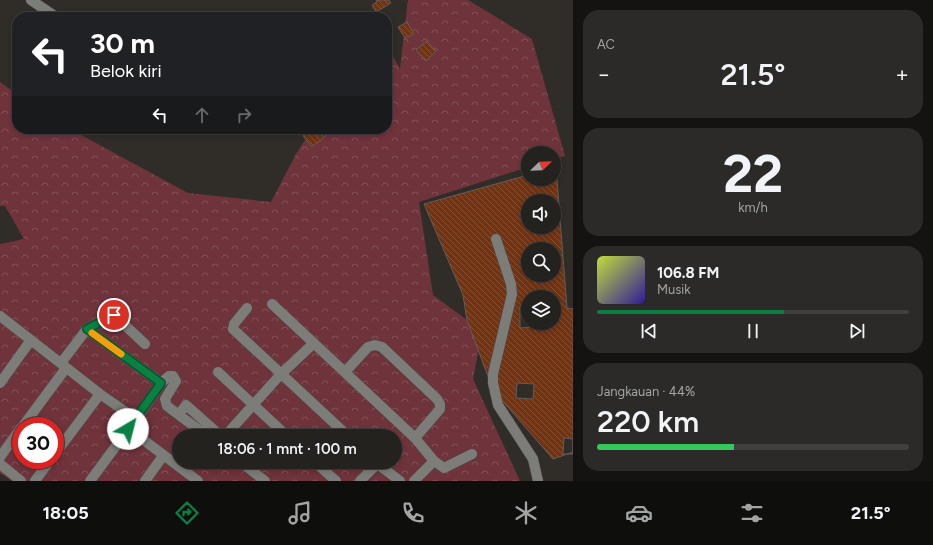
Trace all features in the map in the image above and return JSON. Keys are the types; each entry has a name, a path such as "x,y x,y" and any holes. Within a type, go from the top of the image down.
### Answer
{"street":[{"path":"31,0 49,12"},
{"path":"496,239 510,280 512,294 493,374 494,394 498,405 533,459 538,481"},
{"path":"272,304 415,438 434,461 444,468 472,454"},
{"path":"247,308 234,324 233,329 340,429"},
{"path":"29,417 87,329 114,315 146,344"},
{"path":"0,316 100,394 136,419"},
{"path":"87,329 161,383"},
{"path":"0,383 31,340"},
{"path":"231,429 281,374 314,343"},
{"path":"345,372 368,347 375,345 382,347 437,399 440,404 440,409 415,438"},
{"path":"218,372 280,429"},
{"path":"90,481 161,383 169,376 173,376 176,381 167,394 165,402 167,406 199,429"},
{"path":"64,442 100,394"},
{"path":"179,414 186,405 213,429"},
{"path":"128,429 198,481"},
{"path":"0,457 12,441"},
{"path":"145,481 164,456"},
{"path":"414,481 434,461"},
{"path":"0,464 20,481"},
{"path":"35,481 44,469"},
{"path":"250,469 265,481"},
{"path":"323,469 336,481"},
{"path":"360,481 371,469"},
{"path":"384,469 400,481"},
{"path":"0,470 20,481"}],"green space":[{"path":"408,0 468,0 532,39 565,156 561,157 561,146 521,146 521,169 419,202 433,295 482,331 473,379 520,481 12,481 0,473 0,244 24,239 5,206 0,206 0,82 12,90 12,134 79,134 188,193 271,202 296,154 309,134 392,134 392,54 400,69"}],"building":[{"path":"376,0 389,0 391,3 376,12 372,5 377,2"},
{"path":"407,22 414,34 405,38 398,27"},
{"path":"427,41 436,51 426,61 416,50"},
{"path":"306,134 328,134 312,147 303,136"},
{"path":"521,177 521,186 557,186 558,194 521,194 521,234 561,234 561,231 567,308 573,309 573,452 553,459 493,390 467,320 463,295 424,204"},
{"path":"520,306 521,328 520,328"},
{"path":"517,383 534,384 533,399 516,398"},
{"path":"564,438 573,439 573,454 563,454"}],"slow traffic":[{"path":"92,333 121,354"}],"route":[{"path":"114,315 87,329 161,383 128,429"}]}
